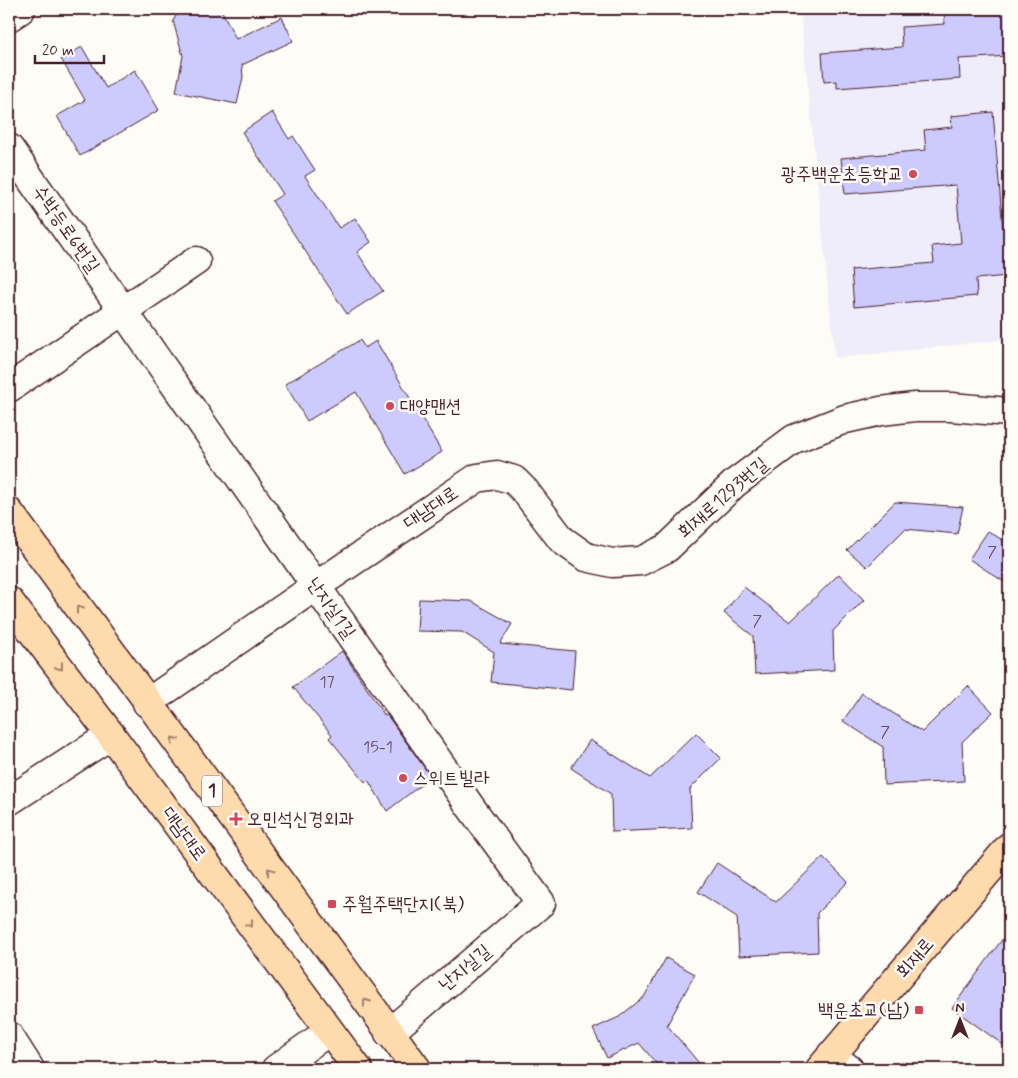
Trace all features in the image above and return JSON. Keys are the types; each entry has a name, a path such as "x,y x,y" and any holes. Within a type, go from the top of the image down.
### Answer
{"main road":[{"name":"1","path":"9,512 416,1069"},
{"name":"대남대로","path":"9,601 111,734 358,1069"},
{"name":"회재로","path":"833,1064 1008,852"}],"street":[{"path":"9,17 21,9"},
{"name":"수박등로6번길","path":"9,148 123,311"},
{"path":"9,388 196,261"},
{"name":"난지실1길","path":"123,311 472,809 541,903"},
{"name":"회재로1293번길","path":"497,475 514,480 525,491 562,540 586,557 612,563 641,561 667,548 735,483 794,439 845,419 881,411 951,407 1009,412"},
{"name":"대남대로","path":"147,703 477,478 497,475"},
{"path":"9,801 111,734"},
{"name":"난지실길","path":"389,1033 541,903"},
{"path":"276,1069 329,1031"},
{"path":"9,1036 30,1069"}],"shaded area":[{"name":"광주백운초등학교","path":"800,9 1009,9 1009,339 835,358"}],"building":[{"path":"180,9 221,9 236,39 282,17 293,41 242,65 243,77 237,104 176,92 183,56 173,21"},
{"path":"957,9 1009,9 1009,56 959,59 960,79 837,88 837,81 824,82 822,53 902,47 901,27 945,24 944,14 958,13"},
{"path":"82,47 106,88 135,70 159,110 80,156 57,116 85,100 61,59"},
{"path":"272,112 289,139 293,136 315,170 305,176 339,228 355,218 371,242 357,252 383,291 347,314 272,201 283,194 242,132"},
{"name":"광주백운초등학교","path":"993,112 1007,276 976,279 977,296 854,307 851,270 934,263 932,246 961,243 956,185 845,194 841,158 926,150 924,130 952,127 951,116"},
{"name":"대양맨션","path":"360,340 365,348 376,341 442,452 405,474 356,392 307,421 285,384"},
{"path":"895,502 963,507 957,534 905,529 867,567 847,550"},
{"path":"988,531 1009,544 1009,585 969,559"},
{"path":"839,574 864,600 833,631 834,670 755,674 753,636 724,613 744,587 790,622"},
{"path":"419,599 471,601 512,624 500,644 575,651 572,690 491,682 494,652 462,632 417,631"},
{"path":"342,651 385,716 387,715 431,777 387,811 368,780 365,782 329,738 332,735 293,687"},
{"path":"968,686 993,712 962,742 964,781 884,785 883,747 843,721 862,693 922,732"},
{"path":"696,733 721,758 690,789 692,828 612,832 611,794 571,768 590,740 650,778"},
{"path":"823,857 848,882 817,913 818,952 739,956 737,917 698,892 717,863 776,902"},
{"path":"1009,930 1009,1049 952,1008"},
{"path":"666,958 695,974 667,1025 704,1069 661,1069 639,1043 607,1058 593,1029 619,1017 644,997"}],"place":[{"name":"광주백운초등학교","path":"913,174"},
{"name":"대양맨션","path":"390,406"},
{"name":"스위트빌라","path":"403,778"},
{"name":"오민석신경외과","path":"236,819"},
{"name":"주월주택단지(북)","path":"332,904"},
{"name":"백운초교(남)","path":"919,1010"}]}
